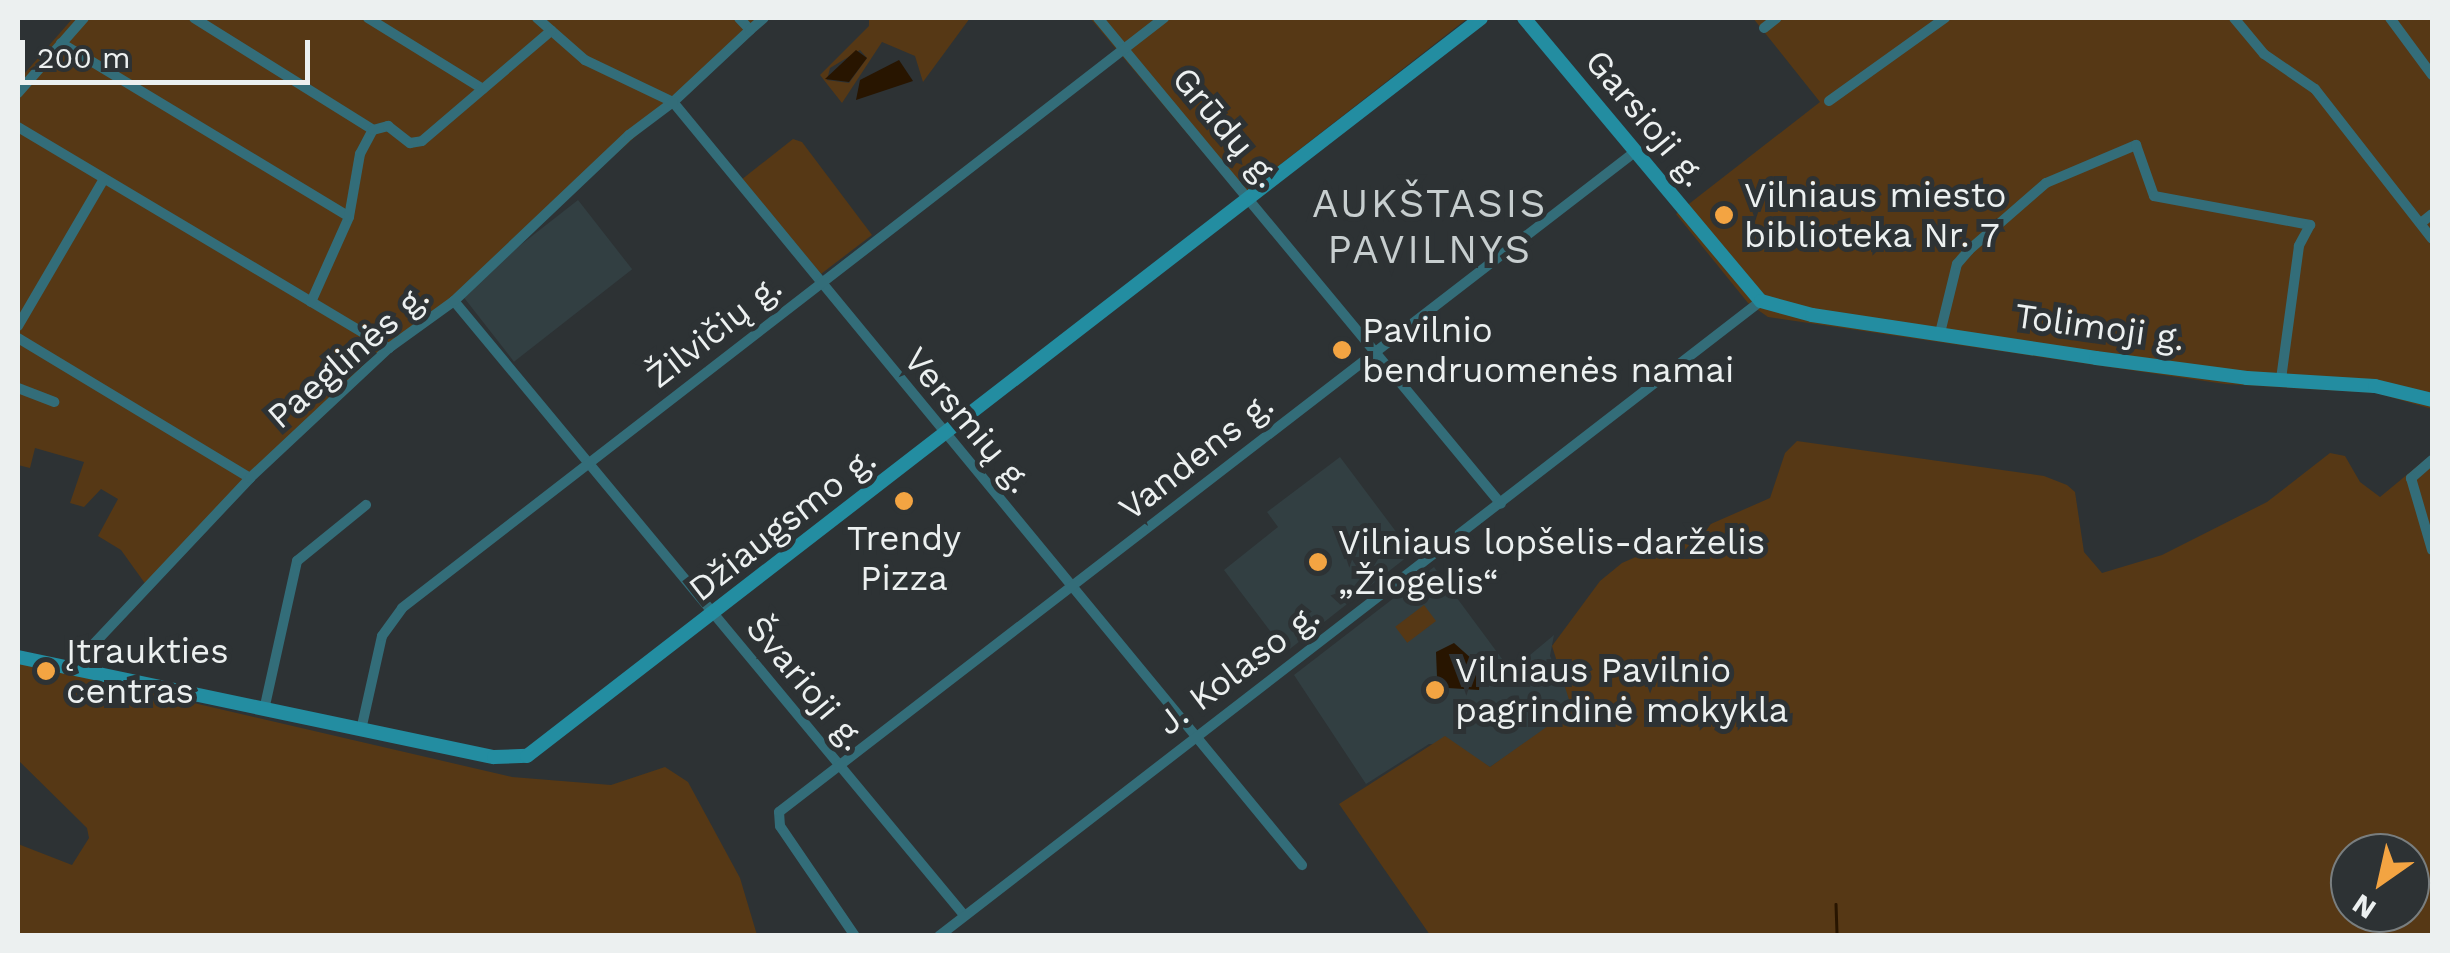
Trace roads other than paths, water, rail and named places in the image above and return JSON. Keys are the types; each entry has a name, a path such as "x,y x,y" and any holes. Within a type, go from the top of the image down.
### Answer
{"street":[{"path":"18,93 84,18"},
{"path":"194,18 373,130"},
{"path":"368,18 483,89"},
{"path":"538,18 596,67 672,102 764,18"},
{"path":"739,18 750,30"},
{"name":"Grūdų g.","path":"1098,18 1501,504"},
{"name":"Žilvičių g.","path":"361,730 382,636 392,618 1164,18"},
{"name":"Džiaugsmo g.","path":"18,657 494,757 527,756 1481,18"},
{"name":"Garsioji g.","path":"1524,18 1761,302"},
{"path":"1764,28 1777,18"},
{"path":"1828,101 1944,18"},
{"path":"2234,18 2264,54 2315,89 2432,238"},
{"path":"2390,18 2432,75"},
{"path":"311,302 349,218 360,154 373,130 388,126 415,144 551,31"},
{"path":"61,43 349,218"},
{"name":"Versmių g.","path":"672,102 819,285 1302,865"},
{"name":"Paeglinės g.","path":"82,670 89,649 250,478 388,348 454,301 629,135 672,102"},
{"path":"18,127 388,348"},
{"path":"1940,333 1956,264 1969,250 2046,183 2136,146 2154,196 2310,225 2299,246 2281,380"},
{"name":"Vandens g.","path":"854,936 776,820 790,803 1636,151"},
{"path":"18,326 104,179"},
{"path":"2420,223 2432,214"},
{"name":"Švarioji g.","path":"454,301 964,915"},
{"name":"Tolimoji g.","path":"1761,302 1940,333 2281,380 2375,386 2432,400"},
{"name":"J. Kolaso g.","path":"939,936 1761,302"},
{"path":"18,338 250,478"},
{"path":"18,388 54,402"},
{"path":"2432,460 2411,478 2432,550"},
{"path":"264,710 297,561 366,505"}],"waterway":[{"path":"1836,904 1837,936"}],"place":[{"name":"Vilniaus miesto biblioteka Nr. 7","path":"1724,215"},
{"name":"Pavilnio bendruomenės namai","path":"1342,350"},
{"name":"Trendy Pizza","path":"904,501"},
{"name":"Vilniaus lopšelis-darželis „Žiogelis“","path":"1318,562"},
{"name":"Įtraukties centras","path":"46,671"},
{"name":"Vilniaus Pavilnio pagrindinė mokykla","path":"1435,690"}],"district":[{"name":"AUKŠTASIS PAVILNYS","path":"1430,227"}]}
